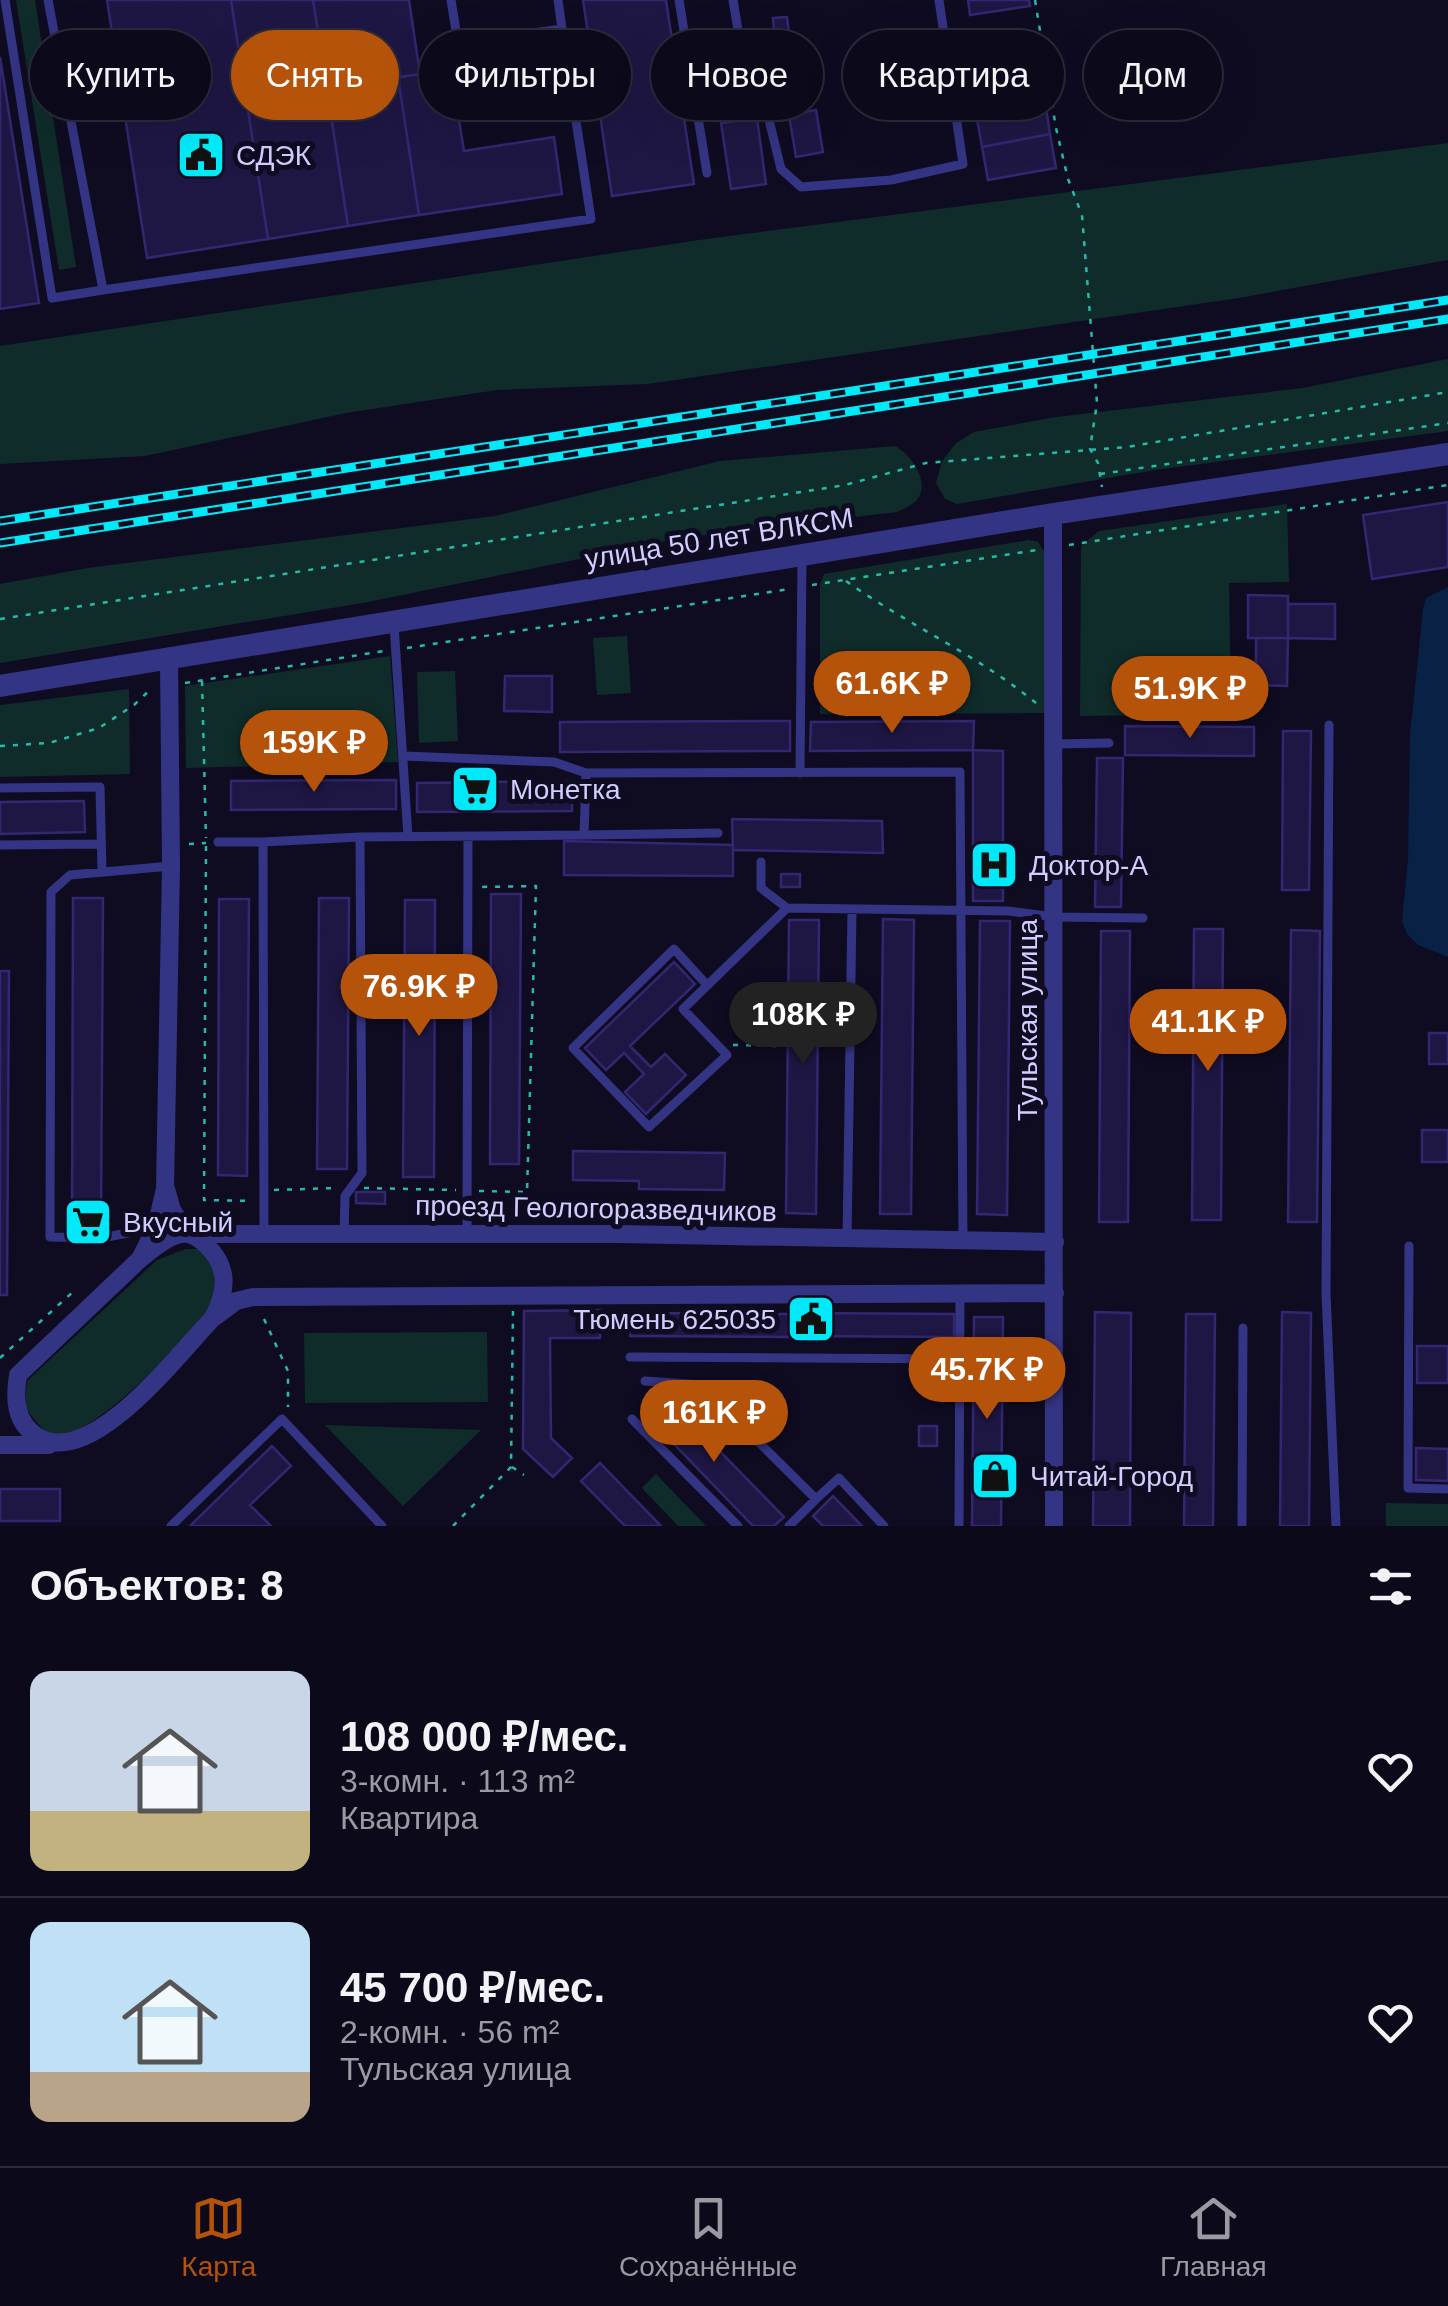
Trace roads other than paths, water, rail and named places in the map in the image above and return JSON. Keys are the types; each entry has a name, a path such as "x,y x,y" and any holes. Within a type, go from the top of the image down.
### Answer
{"street":[{"name":"улица 50 лет ВЛКСМ","path":"0,686 1053,514 1448,454"},
{"name":"Тульская улица","path":"1053,514 1054,1526"},
{"path":"140,1260 156,1227 166,1189 169,661"},
{"path":"166,1189 172,1210 188,1234 203,1241 224,1268 223,1299 213,1318"},
{"path":"0,1390 140,1260 171,1238 188,1234"},
{"name":"проезд Геологоразведчиков","path":"188,1234 1055,1242"},
{"path":"0,1445 58,1445 85,1439 118,1416 213,1318 236,1301 253,1297 1055,1292"},
{"path":"18,1375 16,1406 22,1421 31,1433 58,1445"}],"lane":[{"path":"5,0 52,298 591,218 558,0"},
{"path":"48,0 103,290"},
{"path":"451,0 458,43 562,29"},
{"path":"679,0 707,173"},
{"path":"733,0 743,60 761,86 781,169 802,187 891,180 963,164 939,0"},
{"path":"800,774 802,555"},
{"path":"394,622 408,837"},
{"path":"1329,725 1326,1292 1336,1526"},
{"path":"1054,744 1109,744"},
{"path":"404,756 554,762 586,773 960,772 964,1242"},
{"path":"584,834 586,773"},
{"path":"0,788 100,786 102,872"},
{"path":"212,843 360,837 718,834"},
{"path":"467,1234 468,836"},
{"path":"344,1234 345,1196 362,1173 360,837"},
{"path":"263,842 264,1234"},
{"path":"0,845 101,844"},
{"path":"762,862 761,888 787,908 1008,910 1054,917 1143,918"},
{"path":"156,1227 102,1238 50,1238 52,892 70,875 170,866"},
{"path":"707,984 674,949 572,1048 649,1127 727,1055 683,1008 787,908"},
{"path":"847,1239 852,910"},
{"path":"1408,1246 1408,1488 1448,1489"},
{"path":"958,1526 960,1292"},
{"path":"1242,1526 1243,1328"},
{"path":"630,1357 960,1359"},
{"path":"645,1380 701,1384 816,1499"},
{"path":"632,1418 738,1526"},
{"path":"170,1526 282,1419 382,1526"},
{"path":"789,1526 839,1478 884,1526"}],"water":[{"path":"1448,587 1448,957 1418,945 1407,934 1402,921 1408,859 1410,735 1423,609 1426,598"}],"railway":[{"path":"0,521 1448,300"},
{"path":"0,543 1448,319"}],"place":[{"name":"СДЭК","path":"201,155"},
{"name":"Монетка","path":"475,789"},
{"name":"Доктор-А","path":"994,865"},
{"name":"Вкусный","path":"88,1222"},
{"name":"Тюмень 625035","path":"811,1319"},
{"name":"Читай-Город","path":"995,1476"}]}
